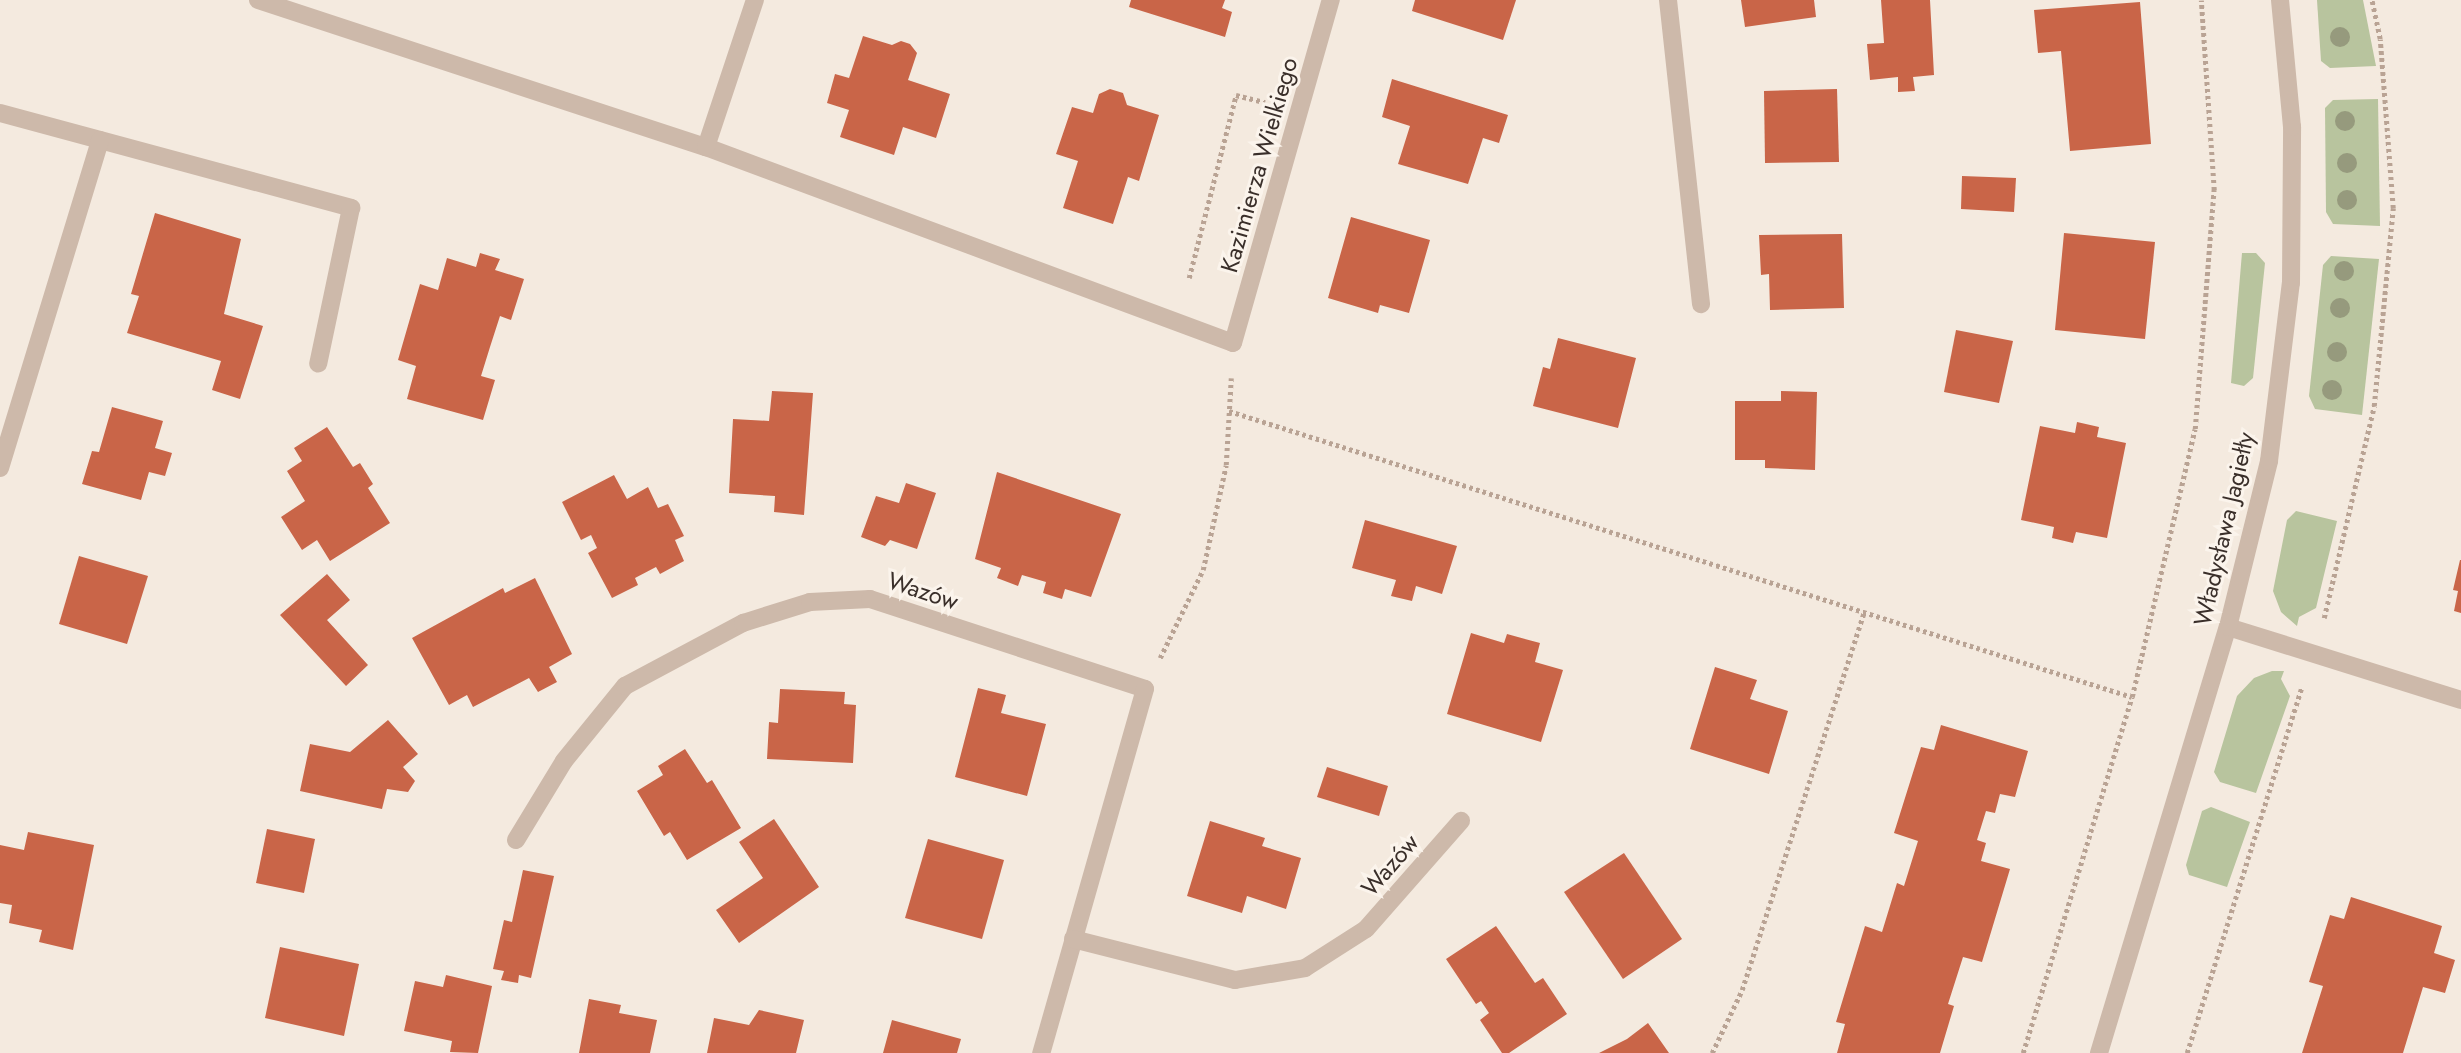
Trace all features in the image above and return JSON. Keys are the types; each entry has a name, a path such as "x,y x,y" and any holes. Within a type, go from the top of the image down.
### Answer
{"street":[{"path":"258,0 706,148 1233,342"},
{"path":"706,148 755,0"},
{"name":"Kazimierza Wielkiego","path":"1233,342 1331,0"},
{"path":"1668,0 1700,304"},
{"name":"Władysława Jagiełły","path":"2099,1053 2228,627 2269,461 2291,283 2292,127 2280,0"},
{"path":"0,113 351,208 318,363"},
{"path":"0,468 100,140"},
{"name":"Wazów","path":"516,840 564,761 625,686 743,623 810,602 870,599 1145,689"},
{"path":"2228,627 2461,700"},
{"path":"1041,1053 1145,689"},
{"name":"Wazów","path":"1073,939 1235,980 1305,968 1366,929 1461,821"}],"path":[{"path":"2023,1053 2132,696 2195,429 2208,309 2214,190 2201,0"},
{"path":"2187,1053 2313,654 2374,406 2393,208 2380,39 2372,0"},
{"path":"1189,278 1236,95 1271,103"},
{"path":"1145,689 1203,570 1226,465 1233,342"},
{"path":"1229,411 2132,696"},
{"path":"1712,1053 1742,990 1864,612"}],"green space":[{"path":"2317,0 2363,0 2376,66 2330,68 2321,61"},
{"path":"2378,99 2380,226 2333,224 2326,212 2325,108 2333,100"},
{"path":"2242,253 2256,253 2265,263 2253,378 2244,386 2231,383"},
{"path":"2331,256 2379,259 2362,415 2315,409 2309,396 2323,265"},
{"path":"2296,511 2337,521 2316,608 2299,617 2297,626 2281,612 2273,591 2287,520"},
{"path":"2272,671 2284,671 2281,679 2290,696 2256,793 2220,782 2214,772 2237,696 2254,678"},
{"path":"2211,807 2250,822 2227,887 2189,875 2186,865 2202,811"}],"building":[{"path":"1131,0 1225,0 1222,8 1232,12 1225,37 1129,7"},
{"path":"1415,0 1516,0 1503,40 1412,11"},
{"path":"1741,0 1814,0 1816,17 1745,27"},
{"path":"1881,0 1930,0 1934,75 1913,77 1915,91 1898,92 1898,77 1870,80 1867,44 1884,43"},
{"path":"2140,2 2151,144 2070,151 2061,51 2038,53 2034,10"},
{"path":"863,36 892,45 901,41 910,44 917,53 908,80 950,94 936,138 903,127 894,155 840,137 849,110 827,103 835,74 849,78"},
{"path":"1392,79 1508,115 1499,143 1483,138 1468,184 1398,164 1410,126 1382,117"},
{"path":"1110,89 1123,93 1127,105 1159,115 1139,181 1128,177 1113,224 1063,208 1078,161 1056,154 1072,107 1093,113 1099,94"},
{"path":"1837,89 1839,162 1765,163 1764,91"},
{"path":"1962,176 2016,178 2014,212 1961,209"},
{"path":"155,213 241,239 224,314 263,326 240,399 212,390 221,361 127,333 139,296 131,294"},
{"path":"1351,217 1430,240 1409,313 1380,305 1378,313 1328,298"},
{"path":"2064,233 2155,242 2145,339 2055,330"},
{"path":"1842,234 1844,308 1770,310 1769,274 1761,275 1759,235"},
{"path":"480,253 500,259 495,270 524,279 511,320 500,316 481,376 495,380 483,420 407,399 416,366 398,360 420,284 438,290 447,258 476,267"},
{"path":"1956,330 2013,341 1999,403 1944,392"},
{"path":"1558,338 1636,358 1618,428 1533,406 1543,367 1550,369"},
{"path":"772,391 813,393 804,515 774,512 775,496 729,493 733,419 769,421"},
{"path":"1781,391 1817,392 1815,470 1765,468 1765,460 1735,460 1735,401 1781,401"},
{"path":"112,407 163,421 155,448 172,453 165,476 149,472 141,500 82,484 92,451 99,452"},
{"path":"2077,422 2099,427 2097,437 2126,443 2107,538 2076,532 2073,543 2052,538 2054,527 2021,520 2040,426 2075,433"},
{"path":"327,427 353,467 360,463 373,484 368,488 390,523 330,561 317,540 302,550 281,517 305,501 287,471 302,461 294,448"},
{"path":"997,472 1121,514 1091,597 1065,589 1062,599 1043,593 1046,582 1022,575 1018,586 997,578 1001,568 975,559"},
{"path":"614,475 627,499 648,487 658,508 668,504 684,536 675,540 684,561 660,574 656,567 635,578 638,585 612,598 588,553 597,548 591,535 581,540 562,502"},
{"path":"906,483 936,493 917,549 890,540 885,546 861,537 876,496 899,503"},
{"path":"1365,520 1457,546 1442,594 1416,586 1412,601 1391,596 1396,580 1352,568"},
{"path":"79,556 148,576 127,644 59,624"},
{"path":"2460,560 2461,613 2454,611 2458,591 2453,590"},
{"path":"327,574 350,600 327,620 368,665 346,686 280,615"},
{"path":"535,578 572,654 549,667 557,682 538,692 529,678 473,707 467,695 449,705 412,638 503,588 505,593"},
{"path":"1471,633 1504,643 1507,634 1540,643 1535,662 1563,670 1541,742 1447,714"},
{"path":"1715,667 1757,680 1750,699 1788,711 1769,774 1690,749"},
{"path":"978,688 1006,695 1001,713 1046,724 1027,796 955,777"},
{"path":"780,689 845,692 844,704 856,705 853,763 767,759 769,722 778,723"},
{"path":"388,720 418,754 403,767 415,781 408,792 387,789 382,809 300,791 310,744 350,752"},
{"path":"1941,725 2028,751 2015,797 2000,794 1995,813 1986,811 1977,840 1986,843 1981,861 2010,869 1982,962 1963,957 1948,1004 1954,1006 1940,1053 1837,1053 1845,1024 1836,1022 1865,926 1882,932 1897,883 1904,886 1918,841 1894,833 1921,747 1934,750"},
{"path":"685,749 707,783 712,780 741,828 687,860 670,832 664,836 637,791 663,775 658,766"},
{"path":"1327,767 1388,786 1379,816 1317,797"},
{"path":"774,819 819,887 739,943 716,910 763,878 739,842"},
{"path":"1210,821 1265,838 1262,846 1301,858 1286,909 1247,896 1242,913 1187,896"},
{"path":"267,829 315,839 304,893 256,883"},
{"path":"28,832 94,845 73,950 39,942 42,930 9,923 12,905 0,903 0,845 24,850"},
{"path":"928,839 1004,860 982,939 905,918"},
{"path":"1624,853 1682,939 1623,979 1564,892"},
{"path":"523,870 554,876 531,978 519,975 518,983 501,980 504,971 493,969 504,920 512,922"},
{"path":"2351,897 2442,926 2434,953 2455,960 2445,993 2423,987 2403,1053 2302,1053 2323,986 2309,982 2330,915 2344,919"},
{"path":"1496,926 1535,983 1543,978 1567,1014 1509,1053 1502,1053 1480,1020 1489,1013 1481,1001 1476,1004 1446,959"},
{"path":"280,947 359,964 344,1036 265,1018"},
{"path":"446,975 492,986 478,1053 450,1052 452,1041 404,1031 415,981 443,987"},
{"path":"589,999 621,1005 619,1013 657,1020 650,1053 579,1053"},
{"path":"759,1010 804,1020 796,1053 707,1053 714,1018 749,1025"},
{"path":"892,1020 961,1039 957,1053 883,1053"},
{"path":"1648,1023 1669,1053 1599,1053 1627,1039"}]}
